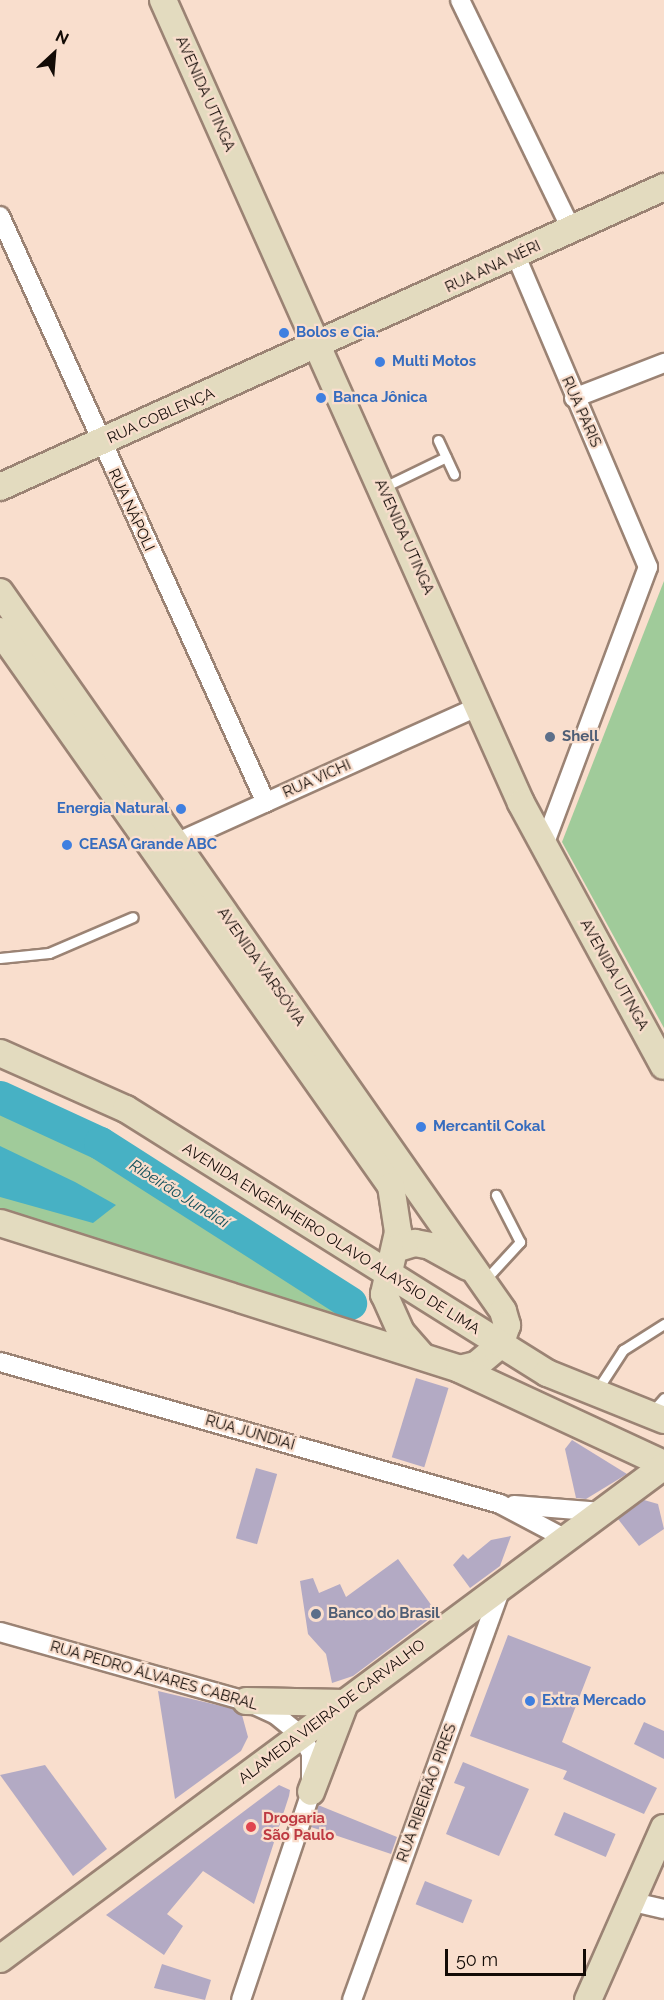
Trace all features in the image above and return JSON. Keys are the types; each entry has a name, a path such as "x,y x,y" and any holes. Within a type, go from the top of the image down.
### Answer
{"main road":[{"name":"AVENIDA UTINGA","path":"163,0 321,345 382,488 543,848 664,1066"},
{"name":"RUA ANA NÉRI","path":"321,345 664,187"},
{"name":"RUA COBLENÇA","path":"0,487 321,345"},
{"name":"AVENIDA VARSÓVIA","path":"0,592 164,849 392,1186 399,1218 395,1249 386,1274"},
{"name":"AVENIDA VARSÓVIA","path":"0,631 164,849 480,1278 507,1325 500,1345"},
{"name":"AVENIDA ENGENHEIRO OLAVO ALAYSIO DE LIMA","path":"0,1053 50,1070 126,1108 500,1345 595,1394 659,1411"},
{"path":"0,1223 459,1369 664,1465"},
{"path":"395,1249 415,1243 430,1246 480,1278"},
{"path":"386,1274 387,1310 422,1356"},
{"path":"459,1369 476,1365 500,1345"},
{"name":"ALAMEDA VIEIRA DE CARVALHO","path":"0,1959 664,1465"},
{"path":"246,1701 345,1703 311,1792"},
{"path":"588,2000 629,1901 664,1828"}],"street":[{"path":"460,0 572,231"},
{"name":"RUA NÁPOLI","path":"0,216 100,443 266,803"},
{"name":"RUA PARIS","path":"516,256 574,398 648,567 543,848"},
{"path":"574,398 664,363"},
{"name":"RUA VICHI","path":"164,849 480,706"},
{"name":"RUA JUNDIAÍ","path":"0,1362 500,1504 602,1512"},
{"name":"RUA JUNDIAÍ","path":"500,1504 566,1539"},
{"name":"RUA RIBEIRÃO PIRES","path":"352,2000 502,1586"},
{"name":"RUA PEDRO ÁLVARES CABRAL","path":"0,1632 246,1701 276,1715 301,1736"},
{"path":"242,2000 311,1792 311,1753 301,1736"},
{"path":"629,1901 664,1909"}],"lane":[{"path":"438,440 454,474"},
{"path":"382,488 446,457"},
{"path":"0,958 49,953 133,917"},
{"path":"480,1278 520,1242 496,1195"},
{"path":"595,1394 623,1350 664,1324"}],"green space":[{"path":"664,581 664,1028 562,842"},
{"path":"0,1109 90,1147 339,1307 338,1315 0,1208"}],"water":[{"path":"0,1146 75,1182 116,1205 93,1223 0,1197"}],"building":[{"path":"416,1378 449,1388 424,1467 392,1457"},
{"path":"572,1440 627,1474 586,1499 576,1498 565,1449"},
{"path":"256,1468 277,1474 257,1544 236,1538"},
{"path":"644,1500 658,1504 664,1529 639,1546 618,1519"},
{"path":"511,1536 500,1566 470,1588 453,1565 463,1554 468,1559 491,1540"},
{"path":"398,1559 437,1613 353,1676 332,1683 326,1654 308,1634 300,1581 313,1578 319,1593 340,1584 346,1597"},
{"name":"Extra Mercado","path":"508,1635 591,1667 562,1742 657,1788 644,1814 563,1779 567,1771 470,1736"},
{"path":"158,1691 234,1709 242,1715 248,1737 241,1751 175,1799"},
{"path":"644,1722 664,1731 664,1759 634,1744"},
{"path":"463,1762 529,1789 499,1856 446,1834 465,1787 454,1783"},
{"path":"45,1765 107,1849 73,1876 0,1775"},
{"path":"279,1785 290,1790 289,1796 254,1904 203,1871 167,1914 183,1926 164,1955 106,1915"},
{"path":"318,1805 397,1837 391,1854 311,1827"},
{"path":"564,1812 616,1834 606,1857 554,1835"},
{"path":"425,1881 472,1900 463,1923 416,1904"},
{"path":"162,1964 211,1980 205,2000 154,1988"}],"waterway":[{"name":"Ribeirão Jundiaí","path":"0,1097 100,1143 350,1303"}],"place":[{"name":"Bolos e Cia.","path":"284,333"},
{"name":"Multi Motos","path":"380,362"},
{"name":"Banca Jônica","path":"321,398"},
{"name":"Shell","path":"550,737"},
{"name":"Energia Natural","path":"181,809"},
{"name":"CEASA Grande ABC","path":"67,845"},
{"name":"Mercantil Cokal","path":"421,1127"},
{"name":"Banco do Brasil","path":"316,1614"},
{"name":"Extra Mercado","path":"530,1701"},
{"name":"Drogaria São Paulo","path":"251,1827"}]}
